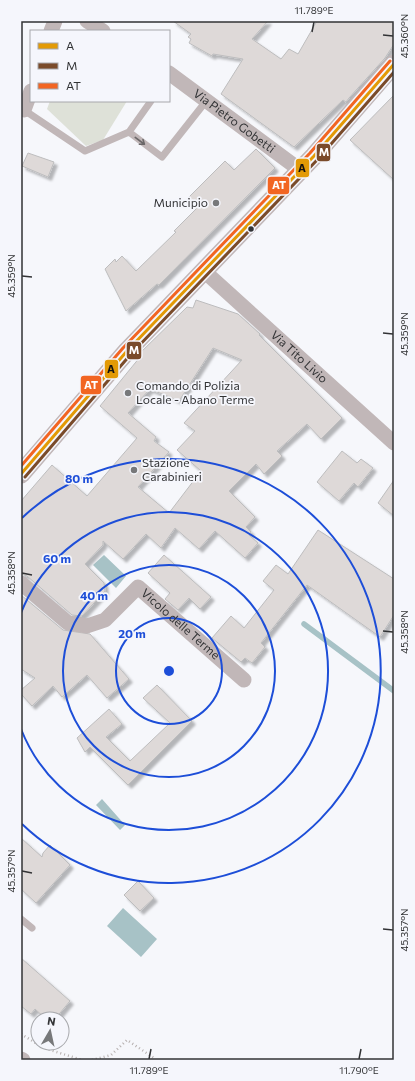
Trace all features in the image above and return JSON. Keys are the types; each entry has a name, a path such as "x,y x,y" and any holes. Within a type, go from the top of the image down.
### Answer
{"street":[{"path":"87,21 101,30"},
{"path":"21,474 127,351 300,170 394,64"},
{"name":"Via Pietro Gobetti","path":"170,75 207,100 300,170"},
{"path":"23,110 30,93"},
{"name":"Via Tito Livio","path":"204,271 394,443"},
{"name":"Vicolo delle Terme","path":"21,583 68,623 87,626 105,620 138,587 244,680"}],"lane":[{"path":"129,132 162,157 207,100"},
{"path":"23,110 85,151 129,132 150,102"},
{"path":"21,919 32,928"}],"path":[{"path":"21,1034 44,1048 82,1060"},
{"path":"92,1060 111,1055 127,1040 154,1058 152,1060"}],"shaded area":[{"path":"50,102 126,102 103,140 86,146 47,109"}],"water":[{"path":"104,555 126,576 116,588 93,565"},
{"path":"102,799 125,825 120,830 96,805"},
{"path":"123,908 157,939 141,957 107,926"}],"building":[{"path":"173,21 268,21 252,39 281,59 289,49 298,54 317,21 394,21 394,44 385,58 346,102 343,100 294,147 221,94 243,59 213,54 212,56 189,43 191,39 188,37 191,34"},
{"path":"394,95 394,180 350,140"},
{"path":"256,149 275,168 159,285 157,284 126,311 105,269 115,259 116,262 122,256 136,271 176,232 174,231 197,208 188,198 225,161 234,170"},
{"path":"28,153 54,162 48,177 22,166"},
{"path":"196,300 238,314 260,334 259,335 342,418 321,439 307,424 277,451 282,456 264,474 256,464 229,491 255,517 246,527 251,532 249,535 258,543 245,558 215,531 199,549 175,528 161,548 146,534 123,559 103,541 103,545 85,564 104,583 105,591 82,616 72,615 27,576 21,574 21,501 52,465 87,496 137,438 100,406 140,357 139,354 187,307 193,308","holes":["213,348 242,360 184,423 195,431 177,450 201,471 169,513 138,487 169,452 154,441 156,437 128,413 150,389 179,401"]},
{"path":"342,451 357,463 361,459 373,468 358,487 354,483 339,501 317,482"},
{"path":"394,480 394,516 378,503"},
{"path":"318,530 394,579 394,615 380,637 307,585 261,643 265,647 252,663 245,658 241,662 212,638 231,616 244,628 274,590 263,581 276,565 288,574"},
{"path":"164,555 211,597 200,609 189,598 178,610 165,599 170,593 148,573"},
{"path":"21,595 63,630 90,634 129,679 107,698 87,675 62,697 53,686 32,706 21,694 21,690 35,678 21,669"},
{"path":"157,685 192,721 128,785 90,747 85,752 77,738 109,709 122,724 106,737 130,761 170,723 143,698"},
{"path":"21,838 42,857 43,853 50,845 70,865 36,903 21,889"},
{"path":"138,881 154,898 140,911 124,895"},
{"path":"21,958 70,1001 62,1011 37,1011 35,1009 33,1011 30,1011 30,1013 21,1006"}],"waterway":[{"path":"304,624 394,691"}],"transit line":[{"name":"AT","path":"21,466 123,348 310,153 390,61"},
{"name":"A","path":"21,474 127,351 314,156 394,64"},
{"name":"M","path":"25,477 131,354 318,159 394,72"}],"place":[{"name":"Municipio","path":"216,203"},
{"name":"Comando di Polizia Locale - Abano Terme","path":"128,393"},
{"name":"Stazione Carabinieri","path":"134,470"}]}
